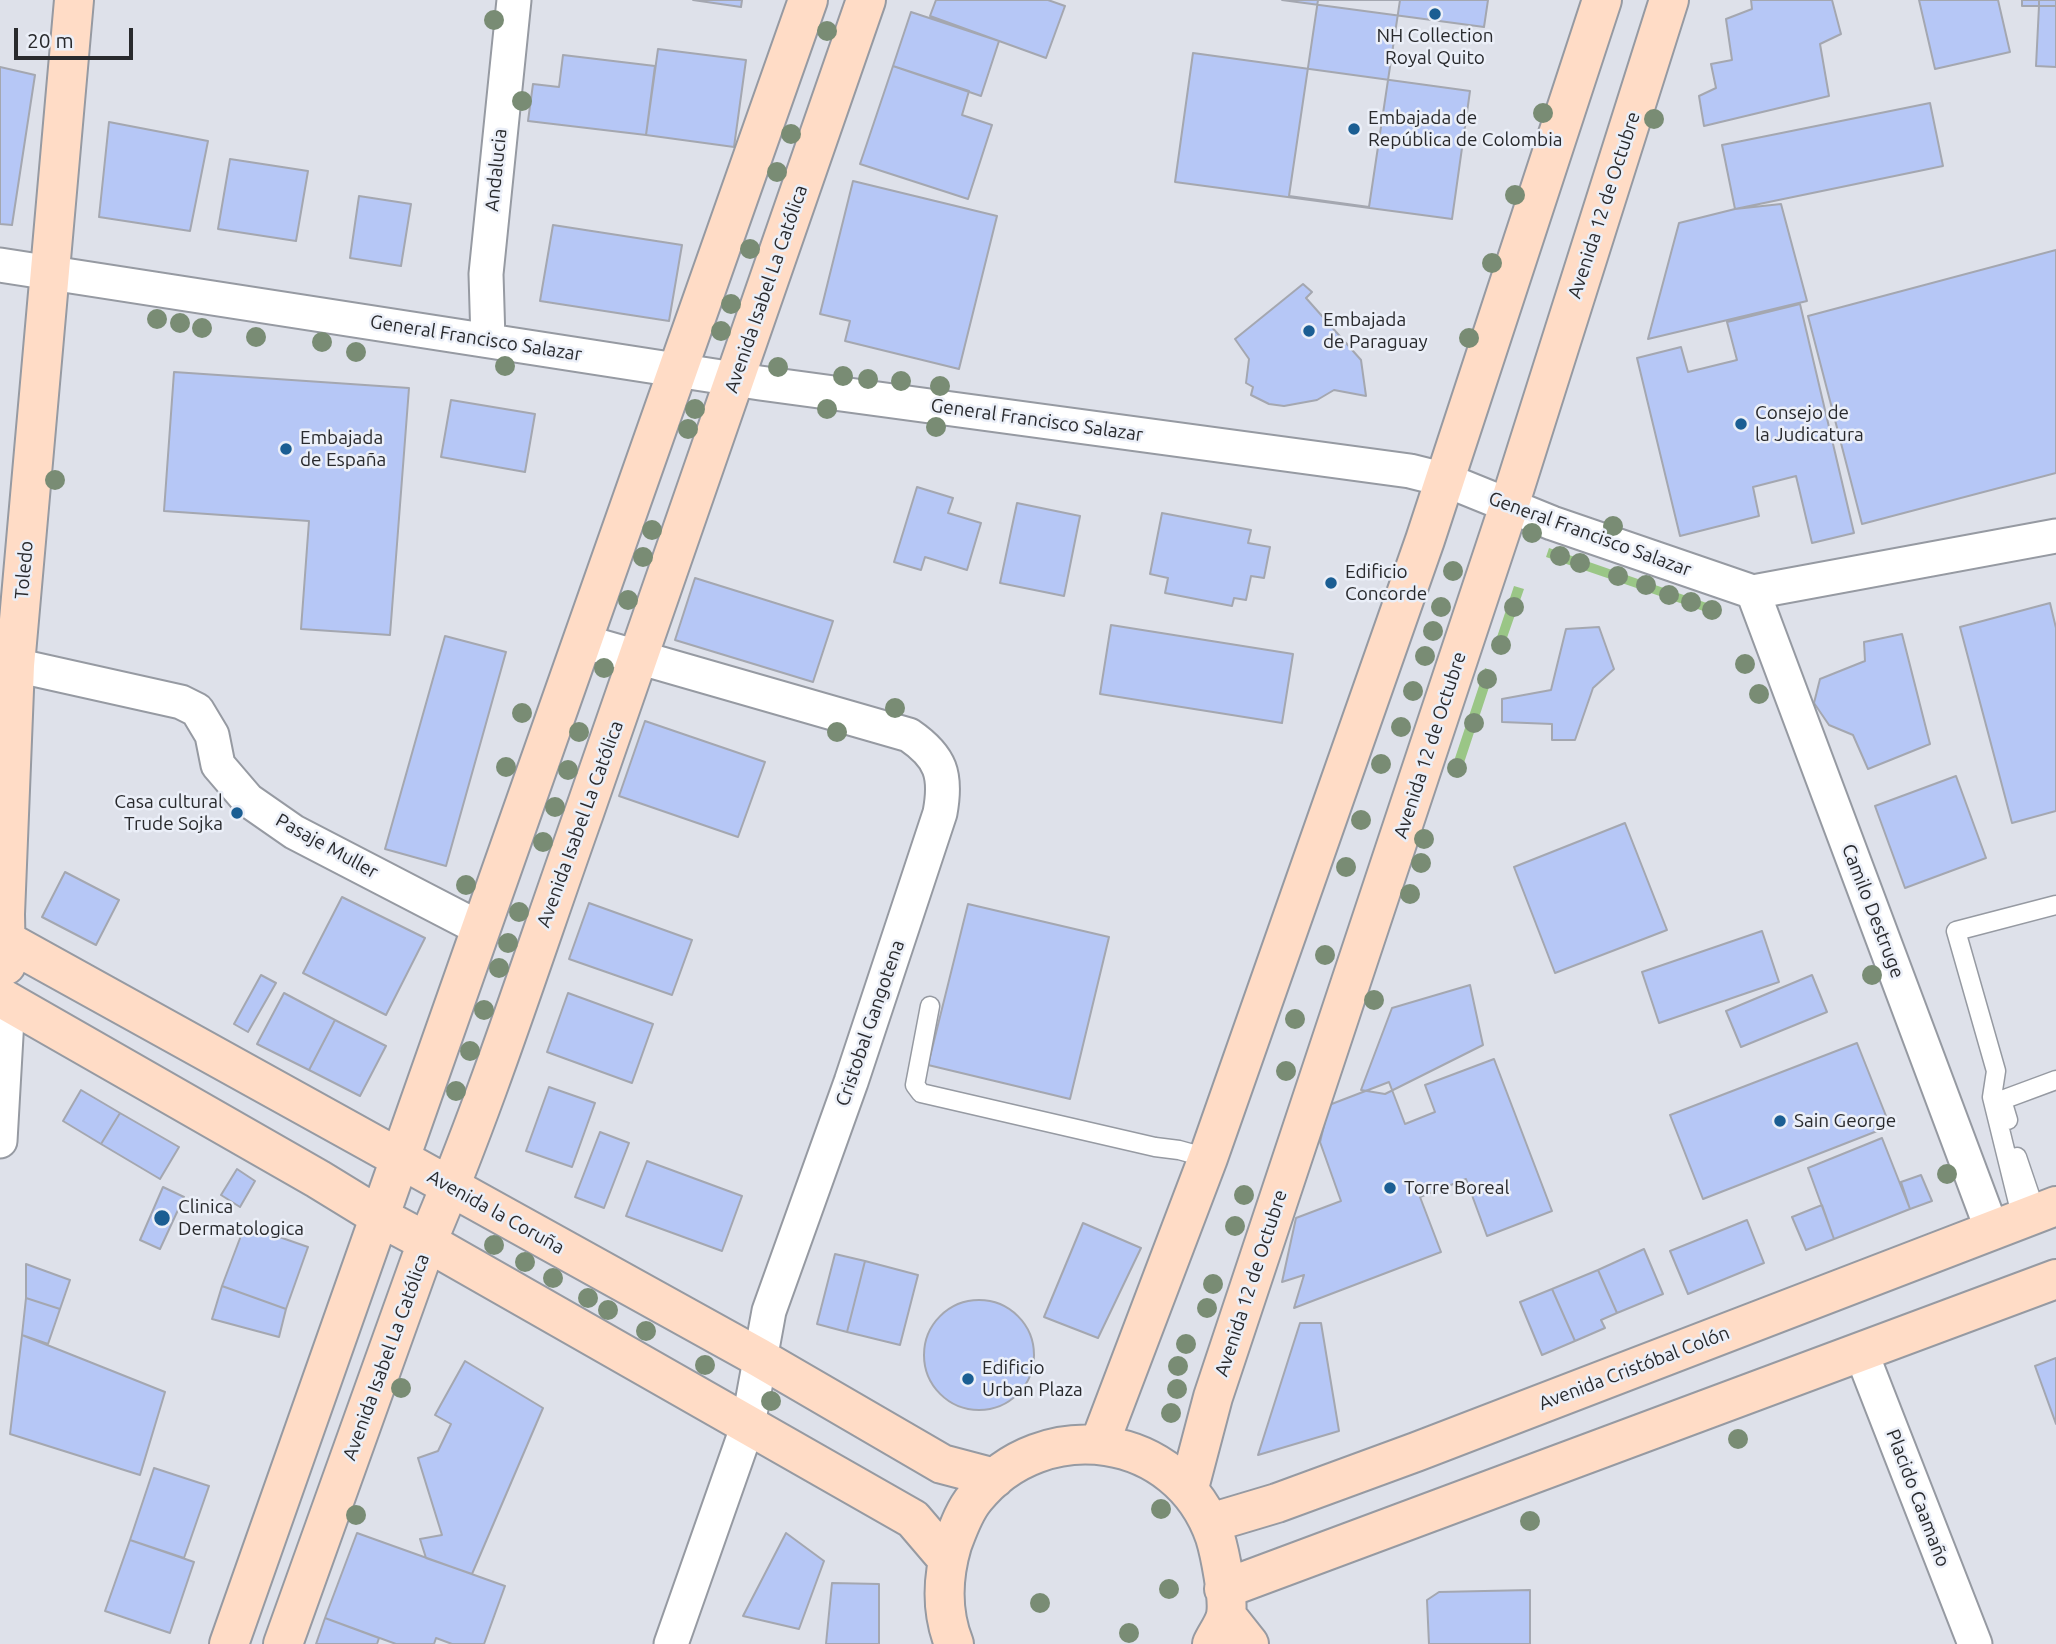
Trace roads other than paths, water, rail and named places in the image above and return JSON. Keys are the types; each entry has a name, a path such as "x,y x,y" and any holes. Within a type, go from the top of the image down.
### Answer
{"street":[{"name":"Toledo","path":"0,1142 4,999 2,938 15,665 74,0"},
{"name":"Andalucia","path":"488,340 486,274 514,0"},
{"path":"229,1644 808,0"},
{"name":"Avenida Isabel La Católica","path":"283,1644 427,1242 451,1186 638,659 866,0"},
{"path":"1099,1445 1208,1158 1446,480 1602,0"},
{"name":"Avenida 12 de Octubre","path":"1189,1488 1213,1396 1509,506 1670,0"},
{"name":"General Francisco Salazar","path":"0,265 736,378 1410,471 1446,480 1509,506 1753,592 2056,536"},
{"name":"Camilo Destruge","path":"1753,592 2026,1217"},
{"name":"Cristobal Gangotena","path":"582,642 909,736 925,746 932,756 938,765 945,788 940,813 851,1082 769,1311 758,1357 748,1425 671,1644"},
{"name":"Pasaje Muller","path":"15,665 181,702 197,710 212,735 218,765 248,800 294,832 481,929"},
{"name":"Avenida la Coruña","path":"2,938 758,1357 942,1464 995,1478"},
{"path":"4,999 380,1217 912,1519 948,1560"},
{"name":"Avenida Cristóbal Colón","path":"1210,1523 1278,1503 1416,1452 2026,1217"},
{"path":"954,1644 943,1600 948,1560 958,1527 974,1498 1013,1464 1034,1453 1064,1447 1099,1445 1129,1450 1159,1463 1189,1488 1201,1504 1222,1556 1228,1623 1861,1352 2056,1279"},
{"name":"Placido Caamaño","path":"1861,1352 1975,1644"}],"lane":[{"path":"2026,1217 1992,1097 1996,1071 1956,931 2056,905"},
{"path":"930,1006 915,1085 921,1093 1208,1158"},
{"path":"2026,1217 2017,1155 2002,1100 2056,1080"}],"place":[{"name":"NH Collection Royal Quito","path":"1435,14"},
{"name":"Embajada de República de Colombia","path":"1354,129"},
{"name":"Embajada de Paraguay","path":"1309,331"},
{"name":"Consejo de la Judicatura","path":"1741,424"},
{"name":"Embajada de España","path":"286,449"},
{"name":"Edificio Concorde","path":"1331,583"},
{"name":"Casa cultural Trude Sojka","path":"237,813"},
{"name":"Sain George","path":"1780,1121"},
{"name":"Torre Boreal","path":"1390,1188"},
{"name":"Clinica Dermatologica","path":"162,1218"},
{"name":"Edificio Urban Plaza","path":"968,1379"}]}
